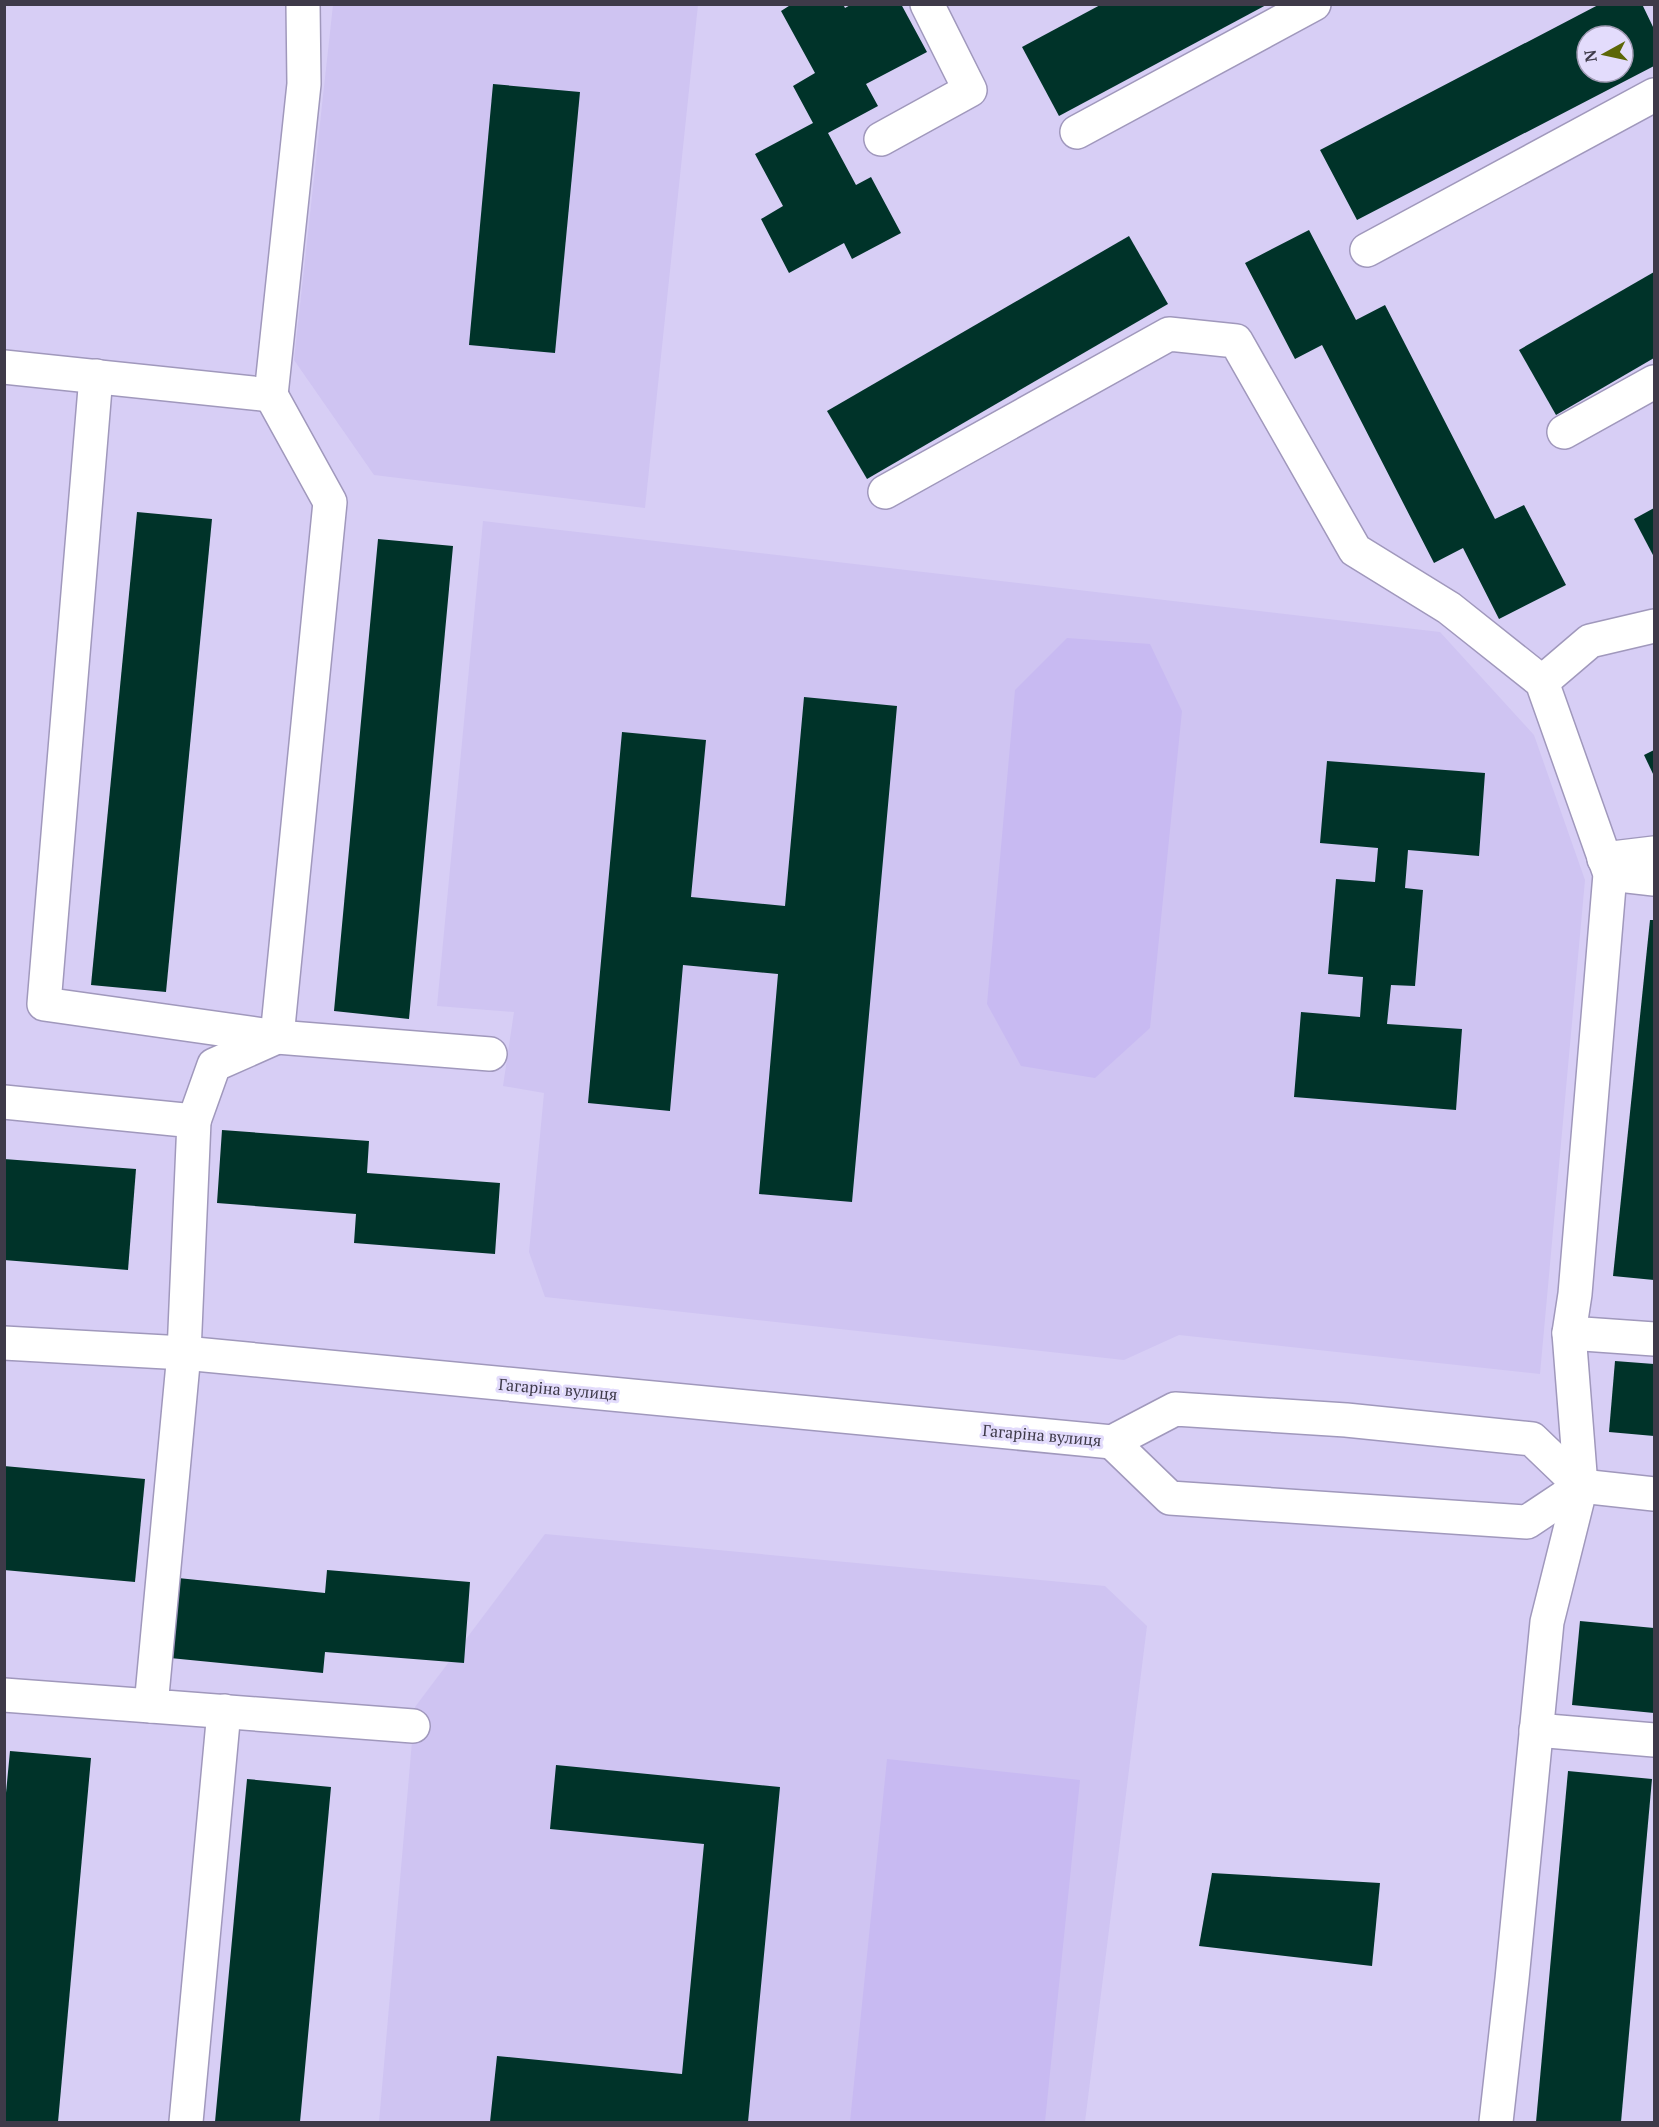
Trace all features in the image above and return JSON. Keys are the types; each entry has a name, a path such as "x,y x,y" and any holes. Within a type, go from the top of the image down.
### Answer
{"street":[{"path":"277,1036 330,502 271,395 304,84 303,4"},
{"path":"881,140 970,90 927,4"},
{"path":"1077,132 1314,4"},
{"path":"1367,250 1654,95"},
{"path":"885,492 1169,334 1236,341 1355,550 1449,608 1542,682 1607,867 1575,1294 1569,1333 1581,1486 1547,1622 1496,2122"},
{"path":"4,367 271,395"},
{"path":"96,376 44,1004 277,1036 490,1054"},
{"path":"1564,432 1654,382"},
{"path":"1542,682 1590,641 1654,626"},
{"path":"1607,867 1654,853"},
{"path":"1607,867 1654,879"},
{"path":"151,1706 184,1353 194,1121 214,1065 277,1036"},
{"path":"4,1102 194,1121"},
{"path":"1569,1333 1654,1339"},
{"name":"Гагаріна вулиця","path":"4,1343 184,1353 1112,1442 1175,1409 1346,1420 1532,1438 1581,1486 1527,1522 1170,1498 1112,1442"},
{"path":"1581,1486 1654,1494"},
{"path":"4,1695 413,1726"},
{"path":"186,2122 224,1711"},
{"path":"1536,1730 1654,1740"}],"shaded area":[{"path":"333,5 698,5 645,508 374,475 294,360"},
{"path":"483,521 1440,632 1534,735 1585,880 1540,1374 1179,1335 1124,1360 545,1297 529,1252 544,1093 503,1086 514,1012 437,1006"},
{"path":"1067,638 1150,644 1182,711 1150,1028 1095,1078 1021,1066 987,1004 1015,690"},
{"path":"545,1534 1105,1586 1147,1626 1085,2122 379,2122 415,1707"},
{"path":"887,1759 1080,1780 1045,2122 850,2122"}],"building":[{"path":"792,4 843,4 845,8 852,4 901,4 927,52 866,84 878,106 828,133 856,185 871,177 901,233 852,259 844,243 789,273 761,219 783,206 755,154 813,123 793,86 815,73 781,11"},
{"path":"1102,4 1268,4 1059,116 1022,47"},
{"path":"1600,4 1642,4 1654,29 1654,66 1635,76 1635,24 1575,24 1575,84 1619,84 1357,220 1320,150"},
{"path":"493,84 580,92 555,353 469,345"},
{"path":"1309,230 1356,320 1385,305 1495,519 1524,505 1566,585 1499,619 1463,548 1434,563 1322,345 1295,359 1245,263"},
{"path":"1129,236 1168,304 867,479 827,411"},
{"path":"1654,272 1654,358 1556,415 1519,350"},
{"path":"1654,508 1654,557 1634,519"},
{"path":"137,512 212,519 166,992 91,985"},
{"path":"378,539 453,546 409,1019 334,1011"},
{"path":"804,697 897,706 852,1202 759,1194 778,974 683,965 670,1111 588,1103 622,732 706,740 691,897 785,906"},
{"path":"1654,750 1654,776 1644,755"},
{"path":"1327,761 1485,773 1479,856 1408,850 1405,888 1423,890 1415,986 1391,985 1387,1024 1462,1029 1456,1110 1294,1097 1301,1012 1360,1017 1363,977 1328,974 1336,879 1375,882 1378,848 1320,843"},
{"path":"1650,920 1654,920 1654,1280 1613,1276"},
{"path":"222,1130 369,1141 367,1173 500,1183 495,1254 354,1243 356,1214 217,1203"},
{"path":"4,1159 136,1169 128,1270 4,1260"},
{"path":"1615,1361 1654,1364 1654,1436 1609,1432"},
{"path":"4,1466 145,1479 135,1582 4,1570"},
{"path":"327,1570 470,1582 464,1663 325,1652 323,1673 170,1658 178,1578 325,1593"},
{"path":"1580,1621 1654,1628 1654,1713 1572,1705"},
{"path":"10,1751 91,1758 58,2122 4,2122 4,1814"},
{"path":"556,1765 780,1787 748,2122 490,2122 497,2056 682,2074 704,1844 550,1829"},
{"path":"1568,1771 1652,1779 1621,2122 1536,2122"},
{"path":"247,1779 331,1787 300,2122 215,2122"},
{"path":"1212,1873 1380,1883 1372,1966 1199,1946"}]}
